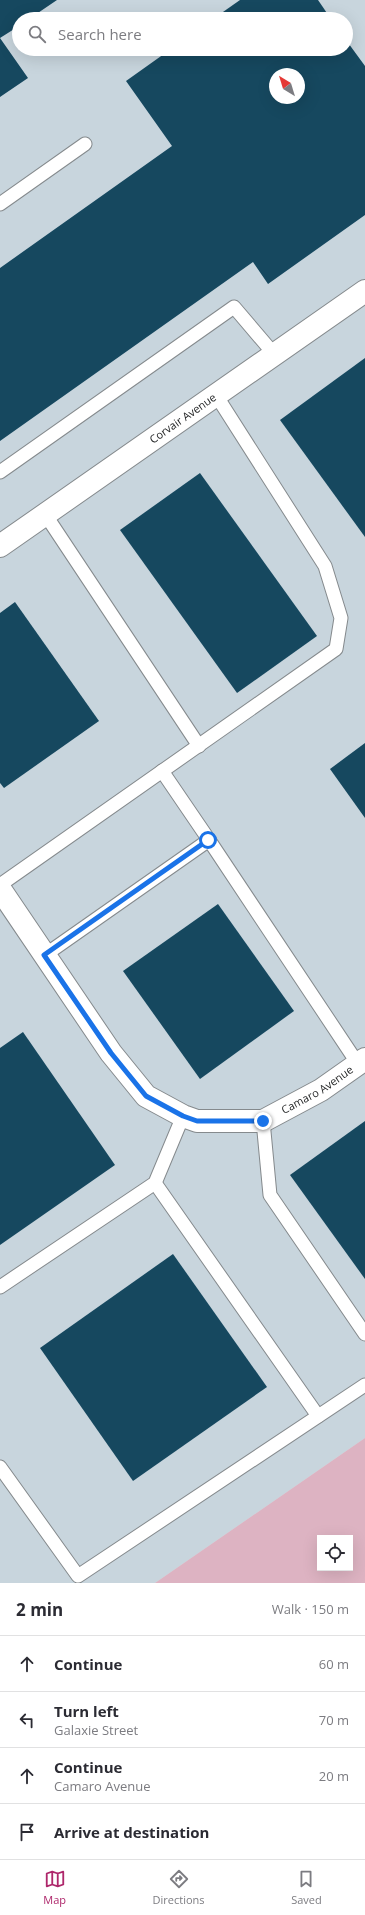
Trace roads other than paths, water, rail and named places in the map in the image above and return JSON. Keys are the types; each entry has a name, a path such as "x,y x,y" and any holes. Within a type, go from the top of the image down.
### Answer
{"street":[{"name":"Corvair Avenue","path":"0,546 365,291"},
{"path":"0,889 111,1053 146,1096 190,1119"},
{"name":"Camaro Avenue","path":"190,1119 263,1121 321,1090 361,1062"}],"lane":[{"path":"0,204 85,144"},
{"path":"0,472 234,307 274,354"},
{"path":"0,885 336,649 341,618 325,566 216,395"},
{"path":"45,514 199,746"},
{"path":"162,771 361,1062"},
{"path":"44,955 208,840"},
{"path":"0,1287 155,1183 190,1119"},
{"path":"263,1121 270,1195 365,1334"},
{"path":"155,1183 318,1416"},
{"path":"0,1467 78,1576 365,1385"}]}
